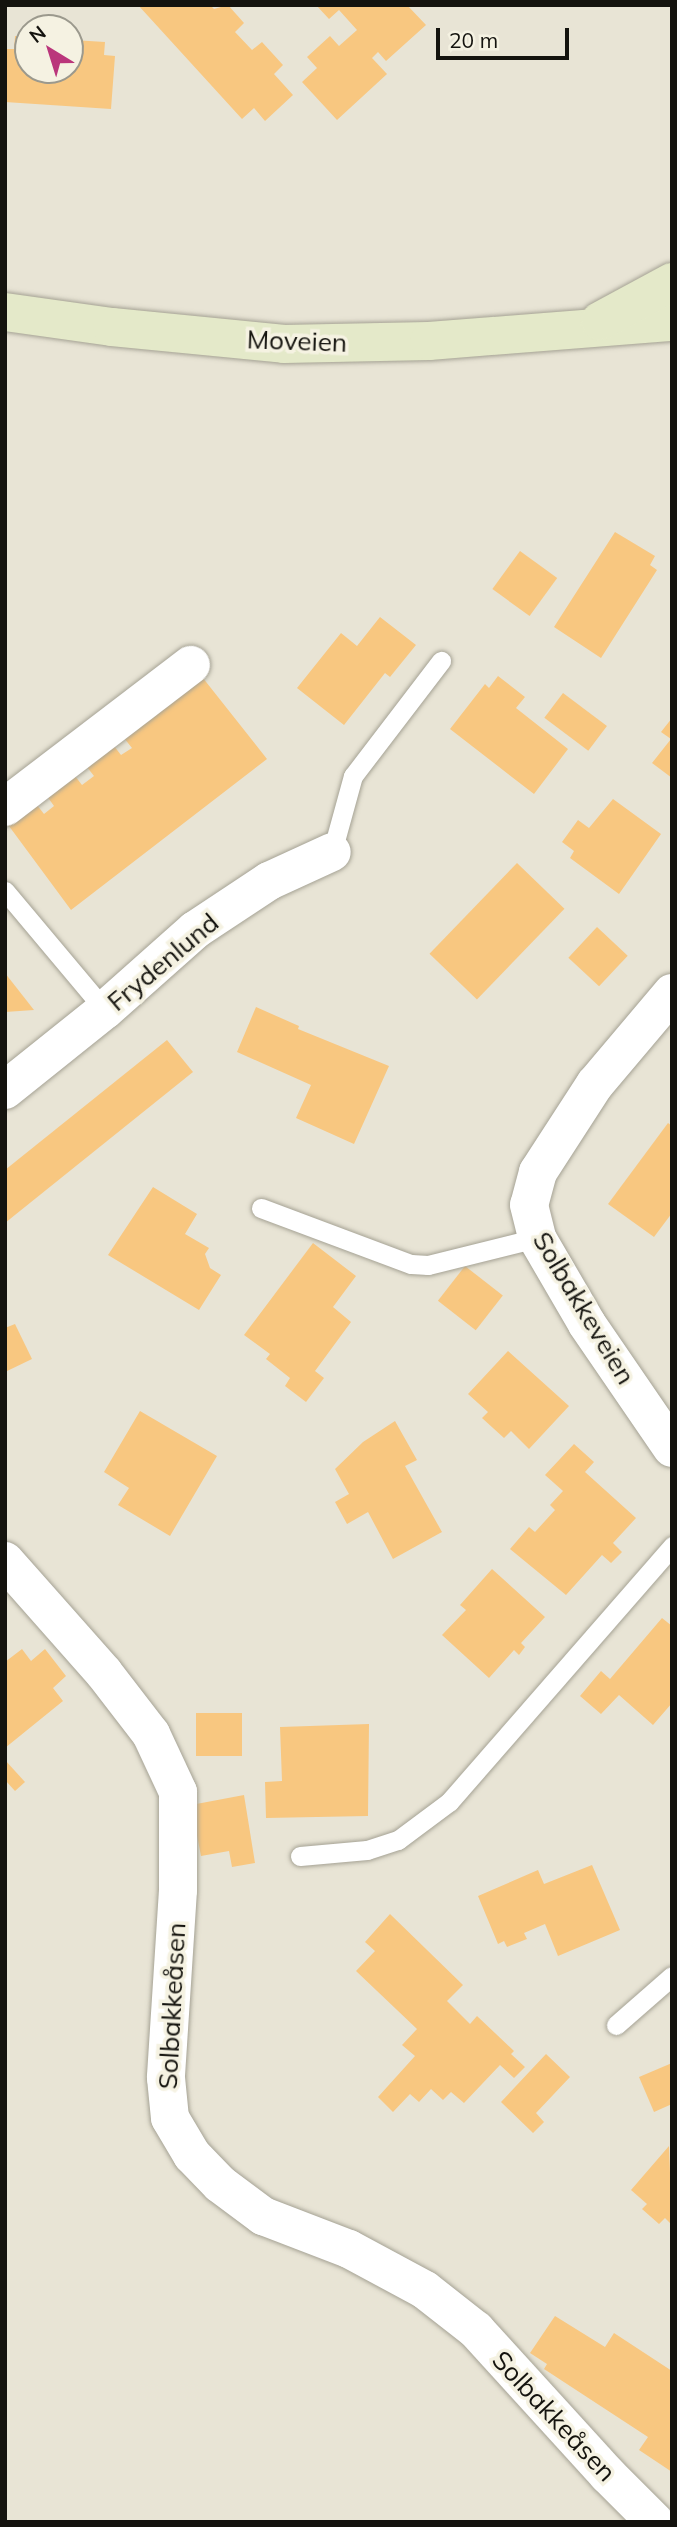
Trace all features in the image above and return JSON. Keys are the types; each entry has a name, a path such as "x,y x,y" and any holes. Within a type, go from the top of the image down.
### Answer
{"street":[{"name":"Moveien","path":"589,327 672,282"},
{"name":"Moveien","path":"5,312 112,327 284,344 429,341 672,322"},
{"path":"5,807 191,665"},
{"name":"Frydenlund","path":"5,1090 105,1010 195,930 269,881 332,852"},
{"name":"Solbakkeveien","path":"672,993 595,1084 538,1172 530,1205 537,1238 587,1324 672,1448"},
{"name":"Solbakkeåsen","path":"5,1561 104,1673 151,1734 178,1792 178,1890 166,2078 170,2118 192,2155 220,2184 263,2216 349,2249 425,2290 476,2330 608,2476 656,2522"}],"lane":[{"path":"332,852 353,776 441,661"},
{"path":"5,891 105,1010"},
{"path":"261,1208 411,1264 428,1265 537,1238"},
{"path":"300,1856 366,1850 398,1840 449,1802 672,1546"},
{"path":"616,2025 672,1976"}],"building":[{"path":"138,5 210,5 214,9 228,5 244,23 235,32 252,50 262,42 283,65 274,74 293,95 265,121 254,108 242,119"},
{"path":"316,5 407,5 426,25 386,61 378,52 372,58 387,74 337,120 302,82 317,68 307,57 330,36 339,46 357,30 339,10 329,19"},
{"path":"84,41 105,42 104,55 115,56 111,109 5,102 5,49 14,49 14,84 84,84"},
{"path":"615,532 655,556 650,565 657,570 601,658 554,627"},
{"path":"520,551 557,578 530,616 492,589"},
{"path":"380,617 416,645 390,677 385,673 344,725 297,688 341,633 357,646"},
{"path":"199,673 267,759 71,910 6,822 33,800 44,814 54,806 44,792 71,771 82,785 94,776 83,762 110,741 121,755 132,748 120,733"},
{"path":"498,676 525,697 516,708 568,749 534,794 450,729 485,684 489,688"},
{"path":"563,693 607,726 588,751 544,718"},
{"path":"672,718 672,778 652,763 671,739 661,732"},
{"path":"613,799 661,834 619,894 570,858 574,851 562,842 578,820 589,828"},
{"path":"517,863 564,909 477,999 429,954"},
{"path":"597,927 628,956 599,986 568,958"},
{"path":"5,973 34,1010 5,1012"},
{"path":"256,1007 299,1026 298,1029 389,1066 354,1144 296,1118 311,1085 237,1052"},
{"path":"167,1040 193,1072 5,1223 5,1170"},
{"path":"668,1123 672,1126 672,1213 654,1237 608,1204"},
{"path":"153,1187 197,1214 185,1234 209,1248 205,1254 210,1268 221,1275 199,1310 108,1255"},
{"path":"313,1243 356,1276 333,1307 351,1322 315,1371 324,1378 306,1402 285,1386 290,1378 266,1359 270,1354 244,1335"},
{"path":"465,1266 503,1296 476,1330 438,1301"},
{"path":"15,1324 32,1359 5,1372 5,1328"},
{"path":"508,1351 569,1406 529,1449 511,1431 504,1438 482,1418 488,1412 468,1394"},
{"path":"140,1411 217,1456 170,1536 118,1505 129,1488 104,1472"},
{"path":"395,1421 417,1460 405,1466 442,1532 393,1559 368,1512 347,1524 335,1502 349,1494 335,1469 363,1442"},
{"path":"574,1444 594,1462 585,1472 636,1518 613,1543 622,1552 611,1563 602,1555 566,1595 510,1549 529,1527 535,1532 555,1510 550,1505 563,1491 545,1475"},
{"path":"492,1569 545,1617 521,1643 525,1647 519,1655 514,1650 489,1678 442,1635 466,1610 460,1605"},
{"path":"662,1618 672,1626 672,1703 653,1725 619,1695 601,1714 580,1696 601,1671 610,1679"},
{"path":"22,1649 31,1661 45,1649 66,1676 53,1688 63,1701 5,1748 5,1662"},
{"path":"196,1713 242,1713 242,1756 196,1756"},
{"path":"369,1724 368,1816 266,1818 265,1782 282,1781 280,1727"},
{"path":"5,1760 25,1782 15,1791 5,1780"},
{"path":"244,1795 255,1863 232,1867 229,1851 201,1856 191,1805"},
{"path":"592,1865 620,1930 558,1956 545,1924 524,1933 527,1939 507,1947 504,1941 498,1944 478,1896 538,1870 544,1884"},
{"path":"390,1914 463,1985 447,2001 470,2024 477,2016 514,2051 511,2054 525,2067 514,2078 500,2065 464,2103 451,2092 443,2100 431,2089 419,2102 410,2094 393,2112 378,2097 415,2056 402,2045 417,2029 356,1971 375,1951 365,1942"},
{"path":"546,2054 570,2077 536,2113 544,2122 533,2133 501,2102"},
{"path":"672,2063 672,2104 654,2112 639,2077"},
{"path":"669,2146 672,2225 665,2218 659,2224 642,2209 647,2204 631,2190"},
{"path":"555,2316 605,2347 614,2333 672,2371 672,2472 639,2450 648,2437 544,2369 547,2364 530,2353"}]}
